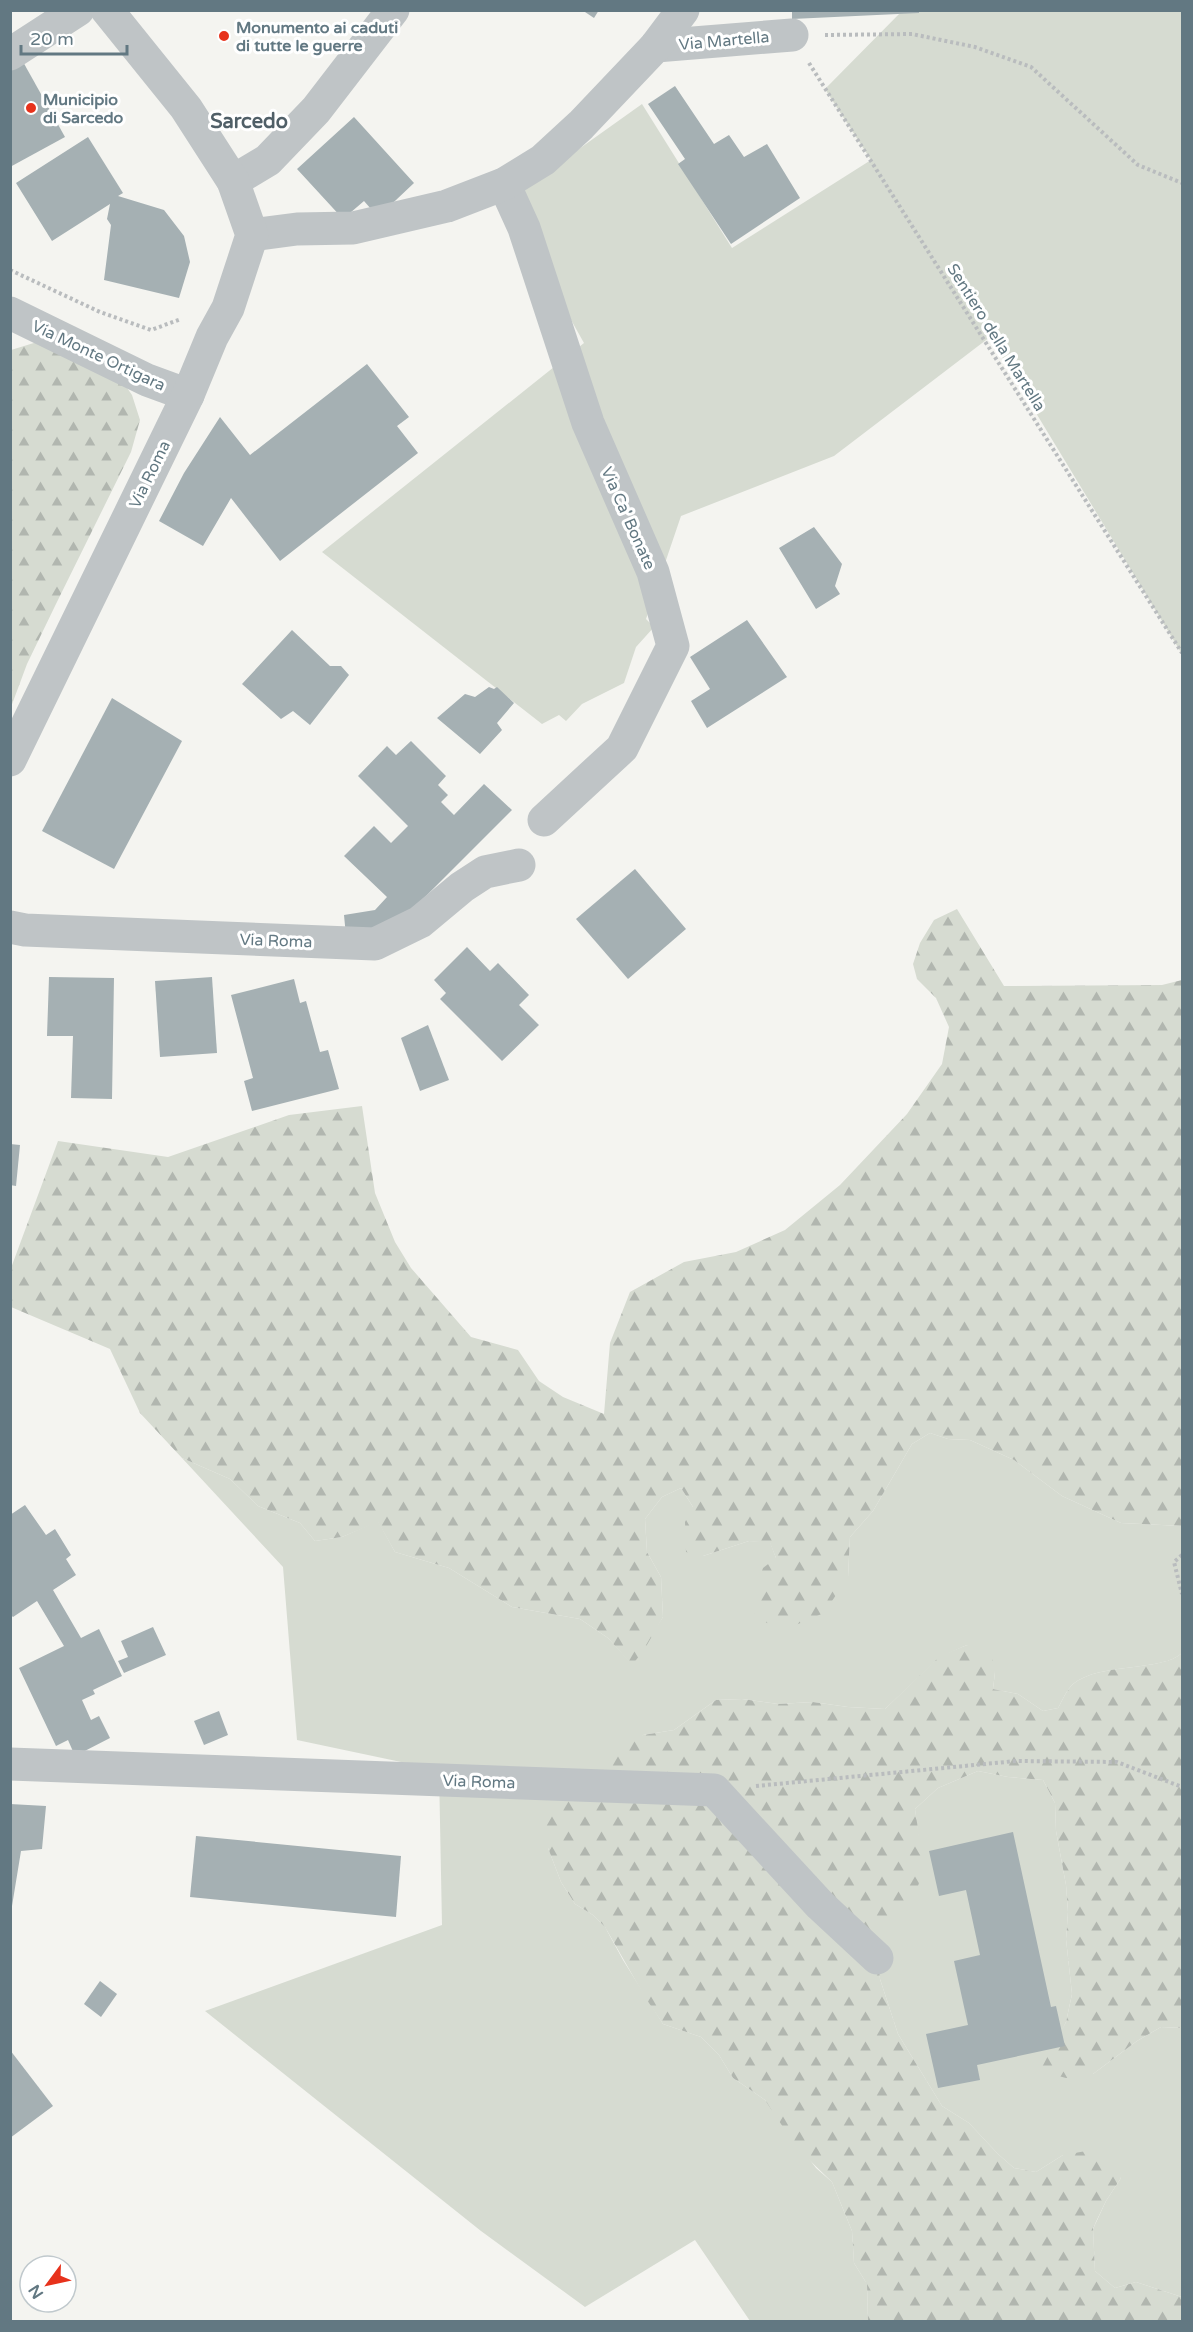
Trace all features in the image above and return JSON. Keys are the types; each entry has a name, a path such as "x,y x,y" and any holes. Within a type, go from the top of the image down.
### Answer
{"street":[{"path":"10,54 78,10"},
{"path":"107,10 186,108 233,181 252,235 297,229 353,228 447,206 504,184 543,160 581,125 656,46 683,10"},
{"path":"233,181 268,160 316,110 393,10"},
{"name":"Via Martella","path":"656,46 792,35"},
{"name":"Via Ca' Bonate","path":"504,184 524,228 588,423 653,572 673,646 622,748 544,820"},
{"name":"Via Roma","path":"10,760 188,395 212,337 228,308 252,235"},
{"name":"Via Monte Ortigara","path":"10,313 147,380 188,395"},
{"name":"Via Roma","path":"10,927 25,930 375,944 420,922 462,887 485,872 519,865"},
{"name":"Via Roma","path":"10,1764 714,1790"},
{"path":"714,1790 820,1905 877,1958"}],"path":[{"path":"792,35 912,34 975,46 1031,67 1138,165 1182,183"},
{"name":"Sentiero della Martella","path":"792,35 1182,653"},
{"path":"10,270 100,312 151,330"},
{"path":"1182,1555 1174,1562 1182,1594"},
{"path":"714,1790 1016,1761 1117,1762 1182,1787"}],"green space":[{"path":"902,11 1182,11 1182,654 990,337 834,456 681,516 646,619 654,627 636,647 624,683 582,704 566,721 559,715 542,724 322,552 584,343 506,204 513,196 642,104 732,248 871,160 825,89"},
{"path":"37,342 123,382 132,395 140,420 131,452 27,664 11,707 11,350"},
{"path":"957,909 1004,986 1162,985 1182,980 1182,1526 1121,1523 1062,1496 1014,1460 970,1440 948,1439 930,1433 912,1444 873,1511 850,1537 848,1577 824,1613 784,1630 758,1619 750,1605 763,1568 776,1558 770,1543 749,1541 703,1556 686,1552 685,1522 693,1507 681,1488 662,1497 645,1519 647,1552 661,1577 663,1617 644,1650 632,1665 608,1638 580,1619 512,1607 449,1568 395,1552 378,1522 342,1537 315,1541 300,1523 258,1506 230,1479 182,1458 140,1413 110,1349 11,1307 11,1268 58,1141 168,1157 289,1115 362,1106 375,1193 395,1242 411,1268 471,1337 518,1350 539,1381 563,1397 604,1414 610,1343 630,1292 684,1262 736,1252 785,1230 840,1185 907,1114 942,1064 949,1027 936,998 917,979 913,964 920,943 934,920"},
{"path":"930,1433 948,1439 970,1440 1014,1460 1062,1496 1121,1523 1182,1526 1182,1653 1160,1663 1085,1677 1071,1686 1058,1708 1043,1711 1018,1694 993,1689 995,1672 967,1645 940,1657 885,1709 813,1702 778,1704 742,1699 716,1700 674,1730 643,1735 548,1848 561,1882 575,1904 593,1915 605,1927 663,2024 701,2037 719,2055 733,2078 765,2100 816,2168 832,2182 852,2231 854,2263 867,2284 868,2321 750,2321 695,2240 585,2307 481,2231 205,2011 442,1925 439,1770 297,1740 283,1567 182,1458 230,1479 258,1506 300,1523 315,1541 342,1537 378,1521 395,1552 449,1568 512,1607 580,1619 608,1638 632,1664 663,1617 661,1577 647,1552 645,1519 662,1497 681,1488 693,1507 703,1556 749,1541 770,1542 776,1558 848,1577 850,1537 873,1511 912,1444"},
{"path":"967,1645 991,1652 995,1672 993,1689 1018,1694 1043,1711 1058,1708 1071,1686 1085,1677 1160,1663 1182,1653 1182,2028 1161,2027 1137,2041 1093,2074 1066,2078 1040,2071 1066,2022 1072,1994 1066,1939 1068,1912 1066,1885 1056,1831 1055,1803 1043,1780 1008,1777 978,1771 938,1788 915,1809 920,1849 920,1880 909,1902 877,1936 880,1979 898,2034 942,2106 969,2123 1014,2168 1036,2172 1063,2155 1092,2150 1121,2178 1106,2201 1093,2228 1095,2271 1115,2288 1136,2282 1182,2297 1182,2321 868,2321 867,2284 854,2263 852,2231 832,2182 797,2148 765,2100 733,2078 719,2055 701,2037 663,2024 605,1927 593,1915 575,1904 561,1882 548,1848 545,1811 580,1790 591,1772 625,1741 643,1735 674,1730 716,1700 742,1699 778,1704 813,1702 885,1709 940,1656"},
{"path":"978,1771 1008,1777 1043,1780 1055,1803 1056,1831 1066,1885 1068,1912 1066,1939 1072,1994 1066,2022 1054,2047 1093,2074 1137,2041 1161,2027 1182,2028 1182,2297 1136,2282 1115,2288 1095,2271 1093,2229 1106,2201 1121,2178 1063,2155 1036,2172 1014,2168 969,2123 942,2106 898,2034 880,1979 877,1935 906,1905 914,1892 918,1879 920,1850 915,1809 938,1788"}],"building":[{"path":"582,10 599,10 594,18"},
{"path":"792,10 919,10 919,13 792,19"},
{"path":"22,60 65,137 10,167 10,67"},
{"path":"675,86 714,144 729,135 744,157 767,144 800,198 731,244 678,164 685,159 648,104"},
{"path":"354,117 414,183 378,217 364,201 343,219 297,169"},
{"path":"88,137 123,193 118,196 164,210 184,236 190,262 179,298 104,280 111,225 107,219 110,204 52,241 16,183"},
{"path":"367,364 409,417 397,426 418,453 280,561 231,498 203,546 159,521 184,473 220,417 250,455"},
{"path":"814,527 842,564 835,586 840,594 816,609 779,548"},
{"path":"747,620 787,677 707,728 691,701 710,689 690,657"},
{"path":"292,630 330,666 341,666 349,675 310,725 293,711 281,719 242,684"},
{"path":"489,687 494,689 497,687 514,703 497,723 502,730 480,754 437,718 465,694 475,697"},
{"path":"112,698 182,741 114,869 42,831"},
{"path":"411,741 446,776 438,785 448,795 441,802 454,815 484,784 512,810 391,931 346,936 344,915 375,910 387,897 344,856 374,826 391,843 408,826 358,776 387,746 396,755"},
{"path":"635,869 686,929 628,979 576,919"},
{"path":"467,947 490,971 498,963 529,995 519,1005 539,1025 502,1061 440,999 446,993 434,980"},
{"path":"49,977 114,978 112,1099 71,1098 73,1036 47,1036"},
{"path":"212,977 217,1053 160,1057 155,981"},
{"path":"294,979 300,1003 306,1001 320,1052 328,1050 339,1089 252,1111 244,1081 253,1078 231,995"},
{"path":"428,1025 449,1080 420,1091 401,1038"},
{"path":"10,1144 20,1145 16,1186 10,1185"},
{"path":"25,1505 46,1535 55,1529 71,1555 66,1559 76,1575 53,1590 81,1638 99,1629 122,1676 93,1690 95,1694 82,1700 91,1720 99,1716 110,1738 75,1756 68,1740 56,1746 19,1668 64,1646 37,1601 13,1617 10,1614 10,1515"},
{"path":"153,1627 166,1655 124,1673 118,1661 128,1657 121,1641"},
{"path":"219,1711 228,1735 204,1745 194,1721"},
{"path":"10,1804 46,1806 42,1849 21,1851 12,1906"},
{"path":"1013,1832 1051,2007 1056,2006 1065,2046 977,2065 980,2080 938,2088 926,2034 968,2025 954,1961 980,1955 966,1890 939,1896 929,1851"},
{"path":"196,1836 401,1856 396,1917 190,1897"},
{"path":"100,1981 117,1994 101,2017 84,2004"},
{"path":"10,2050 53,2106 10,2138"}],"place":[{"name":"Monumento ai caduti di tutte le guerre","path":"224,36"},
{"name":"Municipio di Sarcedo","path":"31,108"}],"district":[{"name":"Sarcedo","path":"249,121"}]}
